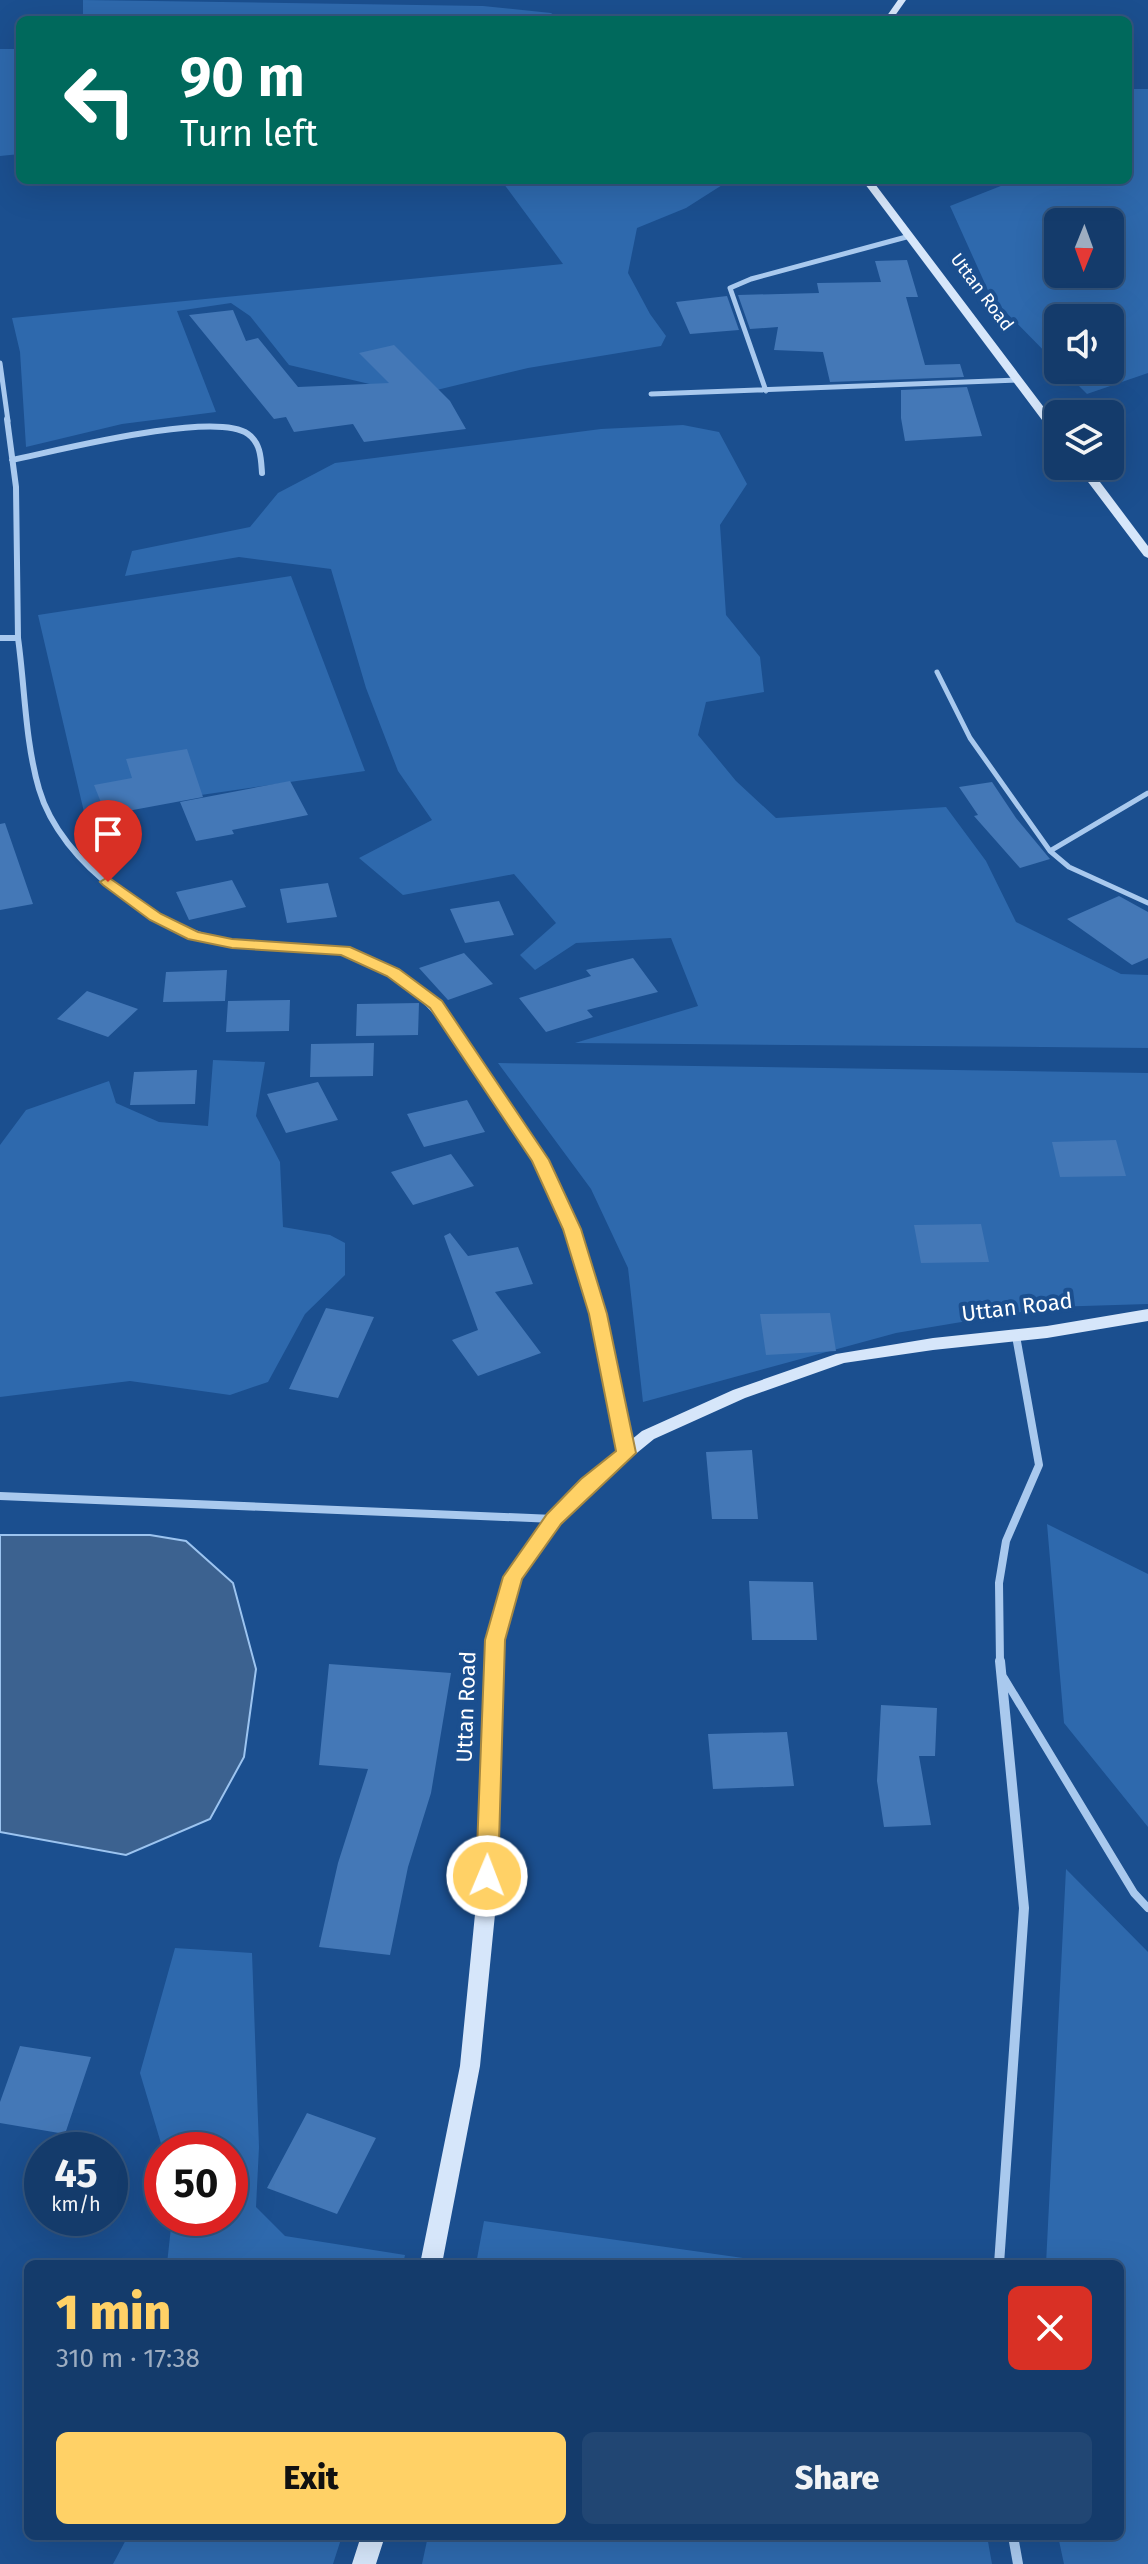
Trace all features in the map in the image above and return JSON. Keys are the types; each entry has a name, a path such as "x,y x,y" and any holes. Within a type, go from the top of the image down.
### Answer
{"main road":[{"name":"Uttan Road","path":"870,184 1044,415"},
{"path":"1092,480 1148,554"},
{"name":"Uttan Road","path":"432,2260 473,2036 486,1904 495,1640 513,1577 554,1519 588,1484 648,1435 739,1394 842,1358 1016,1336 1148,1315"},
{"path":"364,2564 372,2540"}],"street":[{"path":"766,391 730,288 751,279 910,236"},
{"path":"0,363 16,487 18,638 35,773 47,811 70,844 108,882 155,917 194,936 232,943 344,950 393,972 436,1005 541,1160 572,1229 598,1314 626,1453"},
{"path":"651,394 1018,380"},
{"path":"12,460 187,427 219,427 244,431 259,446 262,473"},
{"path":"0,638 18,638"},
{"path":"999,2260 1024,1908 1000,1672 999,1583 1006,1541 1039,1465 1016,1336"},
{"path":"0,1496 554,1519"},
{"path":"1014,2540 1018,2564"}],"lane":[{"path":"937,672 970,738 1050,851 1069,867 1148,903"},
{"path":"1050,851 1148,793"},
{"path":"1000,1672 1134,1893 1148,1908"}],"shaded area":[{"path":"83,0 483,6 555,16 83,16"},
{"path":"0,49 16,49 16,154 0,156"},
{"path":"1132,89 1148,89 1148,373 1124,381 1124,304 1044,304 1044,351 991,297 950,206 1006,184 1132,184"},
{"path":"504,184 724,184 686,208 637,228 628,273 666,336 661,346 528,368 416,395 289,365 250,316 231,303 177,311 216,412 122,424 26,447 20,352 12,318 563,264"},
{"path":"1077,384 1116,384 1087,394"},
{"path":"683,425 719,432 747,484 720,525 726,615 760,657 764,692 706,702 698,735 736,781 776,818 946,807 986,861 1016,922 1121,974 1148,975 1148,1048 575,1043 698,1006 671,938 576,943 535,970 520,955 556,923 514,874 403,895 359,858 432,820 398,771 366,688 331,569 239,557 125,576 132,551 250,527 278,493 335,463 601,429"},
{"path":"291,576 365,771 84,812 38,615"},
{"path":"213,1060 265,1062 256,1116 280,1162 283,1227 330,1235 345,1243 345,1275 305,1314 268,1382 230,1395 130,1381 0,1397 0,1145 26,1110 109,1081 116,1103 159,1122 208,1126"},
{"path":"498,1063 1148,1073 1148,1304 1051,1307 896,1333 643,1402 628,1268 591,1189"},
{"path":"1047,1524 1148,1574 1148,1827 1064,1723"},
{"path":"0,1535 150,1535 186,1541 233,1583 256,1669 244,1757 210,1819 126,1855 0,1832"},
{"path":"1066,1869 1148,1952 1148,2564 1064,2564 1059,2540 1124,2540 1124,2260 1046,2260"},
{"path":"175,1948 252,1953 259,2147 256,2207 285,2236 405,2255 404,2260 167,2260 170,2236 248,2236 248,2132 158,2132 140,2073"},
{"path":"484,2221 750,2259 750,2260 477,2260"},
{"path":"126,2540 341,2540 333,2564 113,2564"},
{"path":"427,2540 988,2540 992,2564 422,2564"}],"building":[{"path":"907,260 918,297 906,297 925,365 960,364 964,377 830,382 823,352 774,350 778,327 750,329 738,295 819,293 817,283 881,282 875,261"},
{"path":"727,296 739,330 690,334 676,302"},
{"path":"233,310 246,341 258,338 298,387 389,383 359,353 394,345 450,401 466,429 364,442 353,424 294,432 286,417 274,419 189,315"},
{"path":"967,387 982,436 905,441 901,390"},
{"path":"187,749 203,797 106,815 94,785 132,778 126,759"},
{"path":"290,781 308,815 232,830 234,834 196,841 180,802"},
{"path":"992,782 1016,818 1050,859 1020,868 974,816 978,815 959,787"},
{"path":"5,823 33,904 0,910 0,824"},
{"path":"232,880 246,907 189,920 176,892"},
{"path":"328,883 337,917 287,923 280,889"},
{"path":"1119,896 1148,912 1148,958 1132,965 1067,919"},
{"path":"499,901 514,935 465,943 450,909"},
{"path":"464,953 493,984 448,1000 419,968"},
{"path":"633,958 658,992 587,1010 593,1017 546,1032 519,998 591,976 586,970"},
{"path":"227,970 225,1001 163,1002 166,972"},
{"path":"87,991 138,1009 108,1037 57,1019"},
{"path":"290,1000 289,1031 226,1032 228,1001"},
{"path":"419,1003 418,1035 356,1036 357,1004"},
{"path":"374,1043 373,1076 310,1077 311,1044"},
{"path":"197,1070 195,1104 130,1105 134,1072"},
{"path":"318,1082 338,1120 286,1133 267,1094"},
{"path":"467,1100 485,1132 424,1147 407,1114"},
{"path":"1116,1140 1126,1176 1060,1177 1052,1142"},
{"path":"451,1154 474,1186 413,1205 391,1172"},
{"path":"981,1224 989,1262 921,1263 914,1225"},
{"path":"450,1233 468,1256 518,1247 533,1284 495,1292 541,1353 478,1376 452,1340 478,1330 444,1236"},
{"path":"326,1308 374,1317 338,1398 289,1389"},
{"path":"830,1313 836,1351 766,1355 760,1314"},
{"path":"752,1450 758,1519 712,1519 706,1452"},
{"path":"749,1581 813,1582 817,1640 752,1640"},
{"path":"329,1664 451,1673 431,1793 408,1867 390,1955 319,1947 338,1863 368,1769 319,1765"},
{"path":"881,1705 937,1708 935,1756 919,1756 931,1825 884,1827 877,1781"},
{"path":"787,1732 794,1786 713,1789 708,1734"},
{"path":"20,2046 91,2057 66,2132 0,2123 0,2102"},
{"path":"307,2113 376,2138 337,2214 267,2188"}],"route":[{"path":"108,882 155,917 194,936 232,943 344,950 393,972 436,1005 541,1160 572,1229 598,1314 626,1453 588,1484 554,1519 513,1577 495,1640 487,1876"}]}
